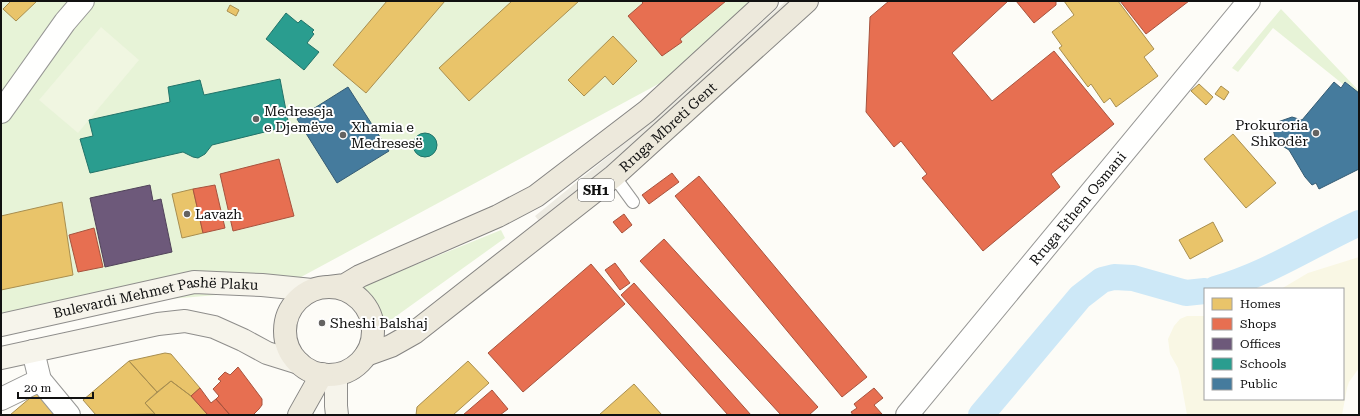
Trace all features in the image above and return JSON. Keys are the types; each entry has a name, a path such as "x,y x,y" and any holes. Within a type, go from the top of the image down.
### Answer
{"main road":[{"name":"Rruga Mbreti Gent","path":"320,289 345,285 360,276 498,216 536,196 647,111 767,1"},
{"name":"Rruga Mbreti Gent","path":"366,355 392,346 414,333 614,176 807,1"},
{"name":"Bulevardi Mehmet Pashë Plaku","path":"1,325 194,282 320,289"},
{"path":"320,289 342,290 354,295 364,305 370,316 373,329 371,343 366,355 358,364 348,371 329,375 310,371 299,364 290,352 285,338 285,324 290,310 300,298 320,289"},
{"name":"Bulevardi Mehmet Pashë Plaku","path":"1,358 158,324 185,321 214,327 267,353 299,364"},
{"path":"299,415 329,375"},
{"path":"329,375 337,415"}],"street":[{"path":"65,22 70,1"},
{"path":"1,112 65,22 83,1"},
{"name":"Rruga Ethem Osmani","path":"907,415 1249,1"},
{"path":"33,351 40,380 69,415"},
{"path":"1,399 40,380"}],"lane":[{"path":"614,176 633,202"}],"shaded area":[{"path":"786,1 798,1 641,140 540,222 535,216 636,134"},
{"path":"1359,257 1359,368 1349,382 1342,415 1187,415 1178,368 1170,354 1168,339 1174,326 1180,319 1187,316 1204,316 1204,400 1344,400 1344,288 1283,288 1308,273"}],"green space":[{"path":"1,1 770,1 712,55 277,290 1,313"},
{"path":"1281,9 1359,91 1359,93 1346,82 1344,85 1273,28 1238,72 1232,68"},
{"path":"101,27 139,60 78,133 39,100"},
{"path":"501,230 505,238 381,327 375,309 363,293 361,287"}],"building: Homes":[{"path":"11,1 37,1 16,21 3,9"},
{"path":"387,1 445,1 366,93 333,65"},
{"path":"512,1 579,1 469,101 439,68"},
{"path":"1064,1 1118,1 1154,49 1144,57 1158,76 1116,107 1110,98 1104,103 1091,84 1088,87 1059,48 1062,46 1052,32 1074,15"},
{"path":"230,5 239,10 236,16 227,11"},
{"path":"613,36 637,61 613,85 605,76 584,96 568,80"},
{"path":"1199,84 1213,97 1206,105 1191,91"},
{"path":"1221,86 1229,92 1224,100 1215,94"},
{"path":"1233,134 1276,183 1246,208 1204,159"},
{"name":"Lavazh","path":"193,189 203,233 182,238 172,194"},
{"path":"62,202 73,275 1,290 1,216"},
{"path":"1213,222 1223,241 1190,259 1179,240"},
{"path":"165,353 171,354 200,388 191,396 171,381 157,392 129,361"},
{"path":"129,361 157,392 145,403 155,414 96,415 83,400"},
{"path":"468,361 489,383 453,415 416,415 417,407"},
{"path":"171,381 191,396 208,415 154,415 155,414 145,403"},
{"path":"634,384 662,415 599,415"},
{"path":"37,392 57,415 10,415"}],"building: Shops":[{"path":"641,1 726,1 680,39 682,42 662,56 628,16 643,3"},
{"path":"889,1 1008,1 952,53 992,101 1054,51 1114,124 1051,174 1060,187 983,251 922,178 927,174 901,141 894,147 866,112 870,17"},
{"path":"1016,1 1056,1 1056,5 1034,23"},
{"path":"1120,1 1189,1 1146,34"},
{"path":"279,159 294,216 233,231 220,174"},
{"path":"672,173 679,182 649,204 642,195"},
{"path":"699,176 867,377 842,397 675,196"},
{"path":"215,185 225,228 203,233 193,189"},
{"path":"624,214 632,225 622,233 613,222"},
{"path":"94,228 103,267 78,272 69,235"},
{"path":"664,239 818,407 809,415 781,415 640,261"},
{"path":"615,263 630,283 620,290 605,270"},
{"path":"591,264 625,304 523,392 488,353"},
{"path":"634,283 751,415 728,415 621,295"},
{"path":"238,367 262,399 262,405 253,415 230,415 216,399 219,396 213,389 221,381 218,379 225,372 230,375"},
{"path":"200,388 211,403 216,399 230,415 208,415 191,396"},
{"path":"874,388 883,398 874,405 882,414 853,415 851,412 857,408 854,404"},
{"path":"492,390 508,409 500,415 463,415"}],"building: Offices":[{"path":"150,185 153,201 161,199 172,252 105,267 90,198"}],"building: Schools":[{"path":"286,13 298,23 301,20 314,30 312,32 314,34 307,43 319,52 304,70 266,39"},
{"path":"280,79 289,126 212,145 205,154 198,158 183,152 90,173 80,139 93,136 89,120 170,102 168,87 200,80 204,95"},
{"path":"425,133 434,136 437,145 434,154 425,157 416,154 413,145 416,136"}],"building: Public":[{"name":"Prokuroria Shkodër","path":"1334,82 1341,88 1345,82 1359,93 1359,169 1319,189 1316,183 1312,185 1305,177 1289,150 1276,142 1272,124 1292,117 1302,120"},
{"name":"Xhamia e Medresesë","path":"348,87 389,151 337,183 297,119"}],"waterway":[{"path":"1218,288 1270,268 1359,223"},
{"path":"981,415 1080,297 1102,280 1114,277 1133,278 1186,293 1204,291"}],"place":[{"name":"Medreseja e Djemëve","path":"256,119"},
{"name":"Prokuroria Shkodër","path":"1316,133"},
{"name":"Xhamia e Medresesë","path":"343,135"},
{"name":"Lavazh","path":"187,214"},
{"name":"Sheshi Balshaj","path":"322,323"}]}
